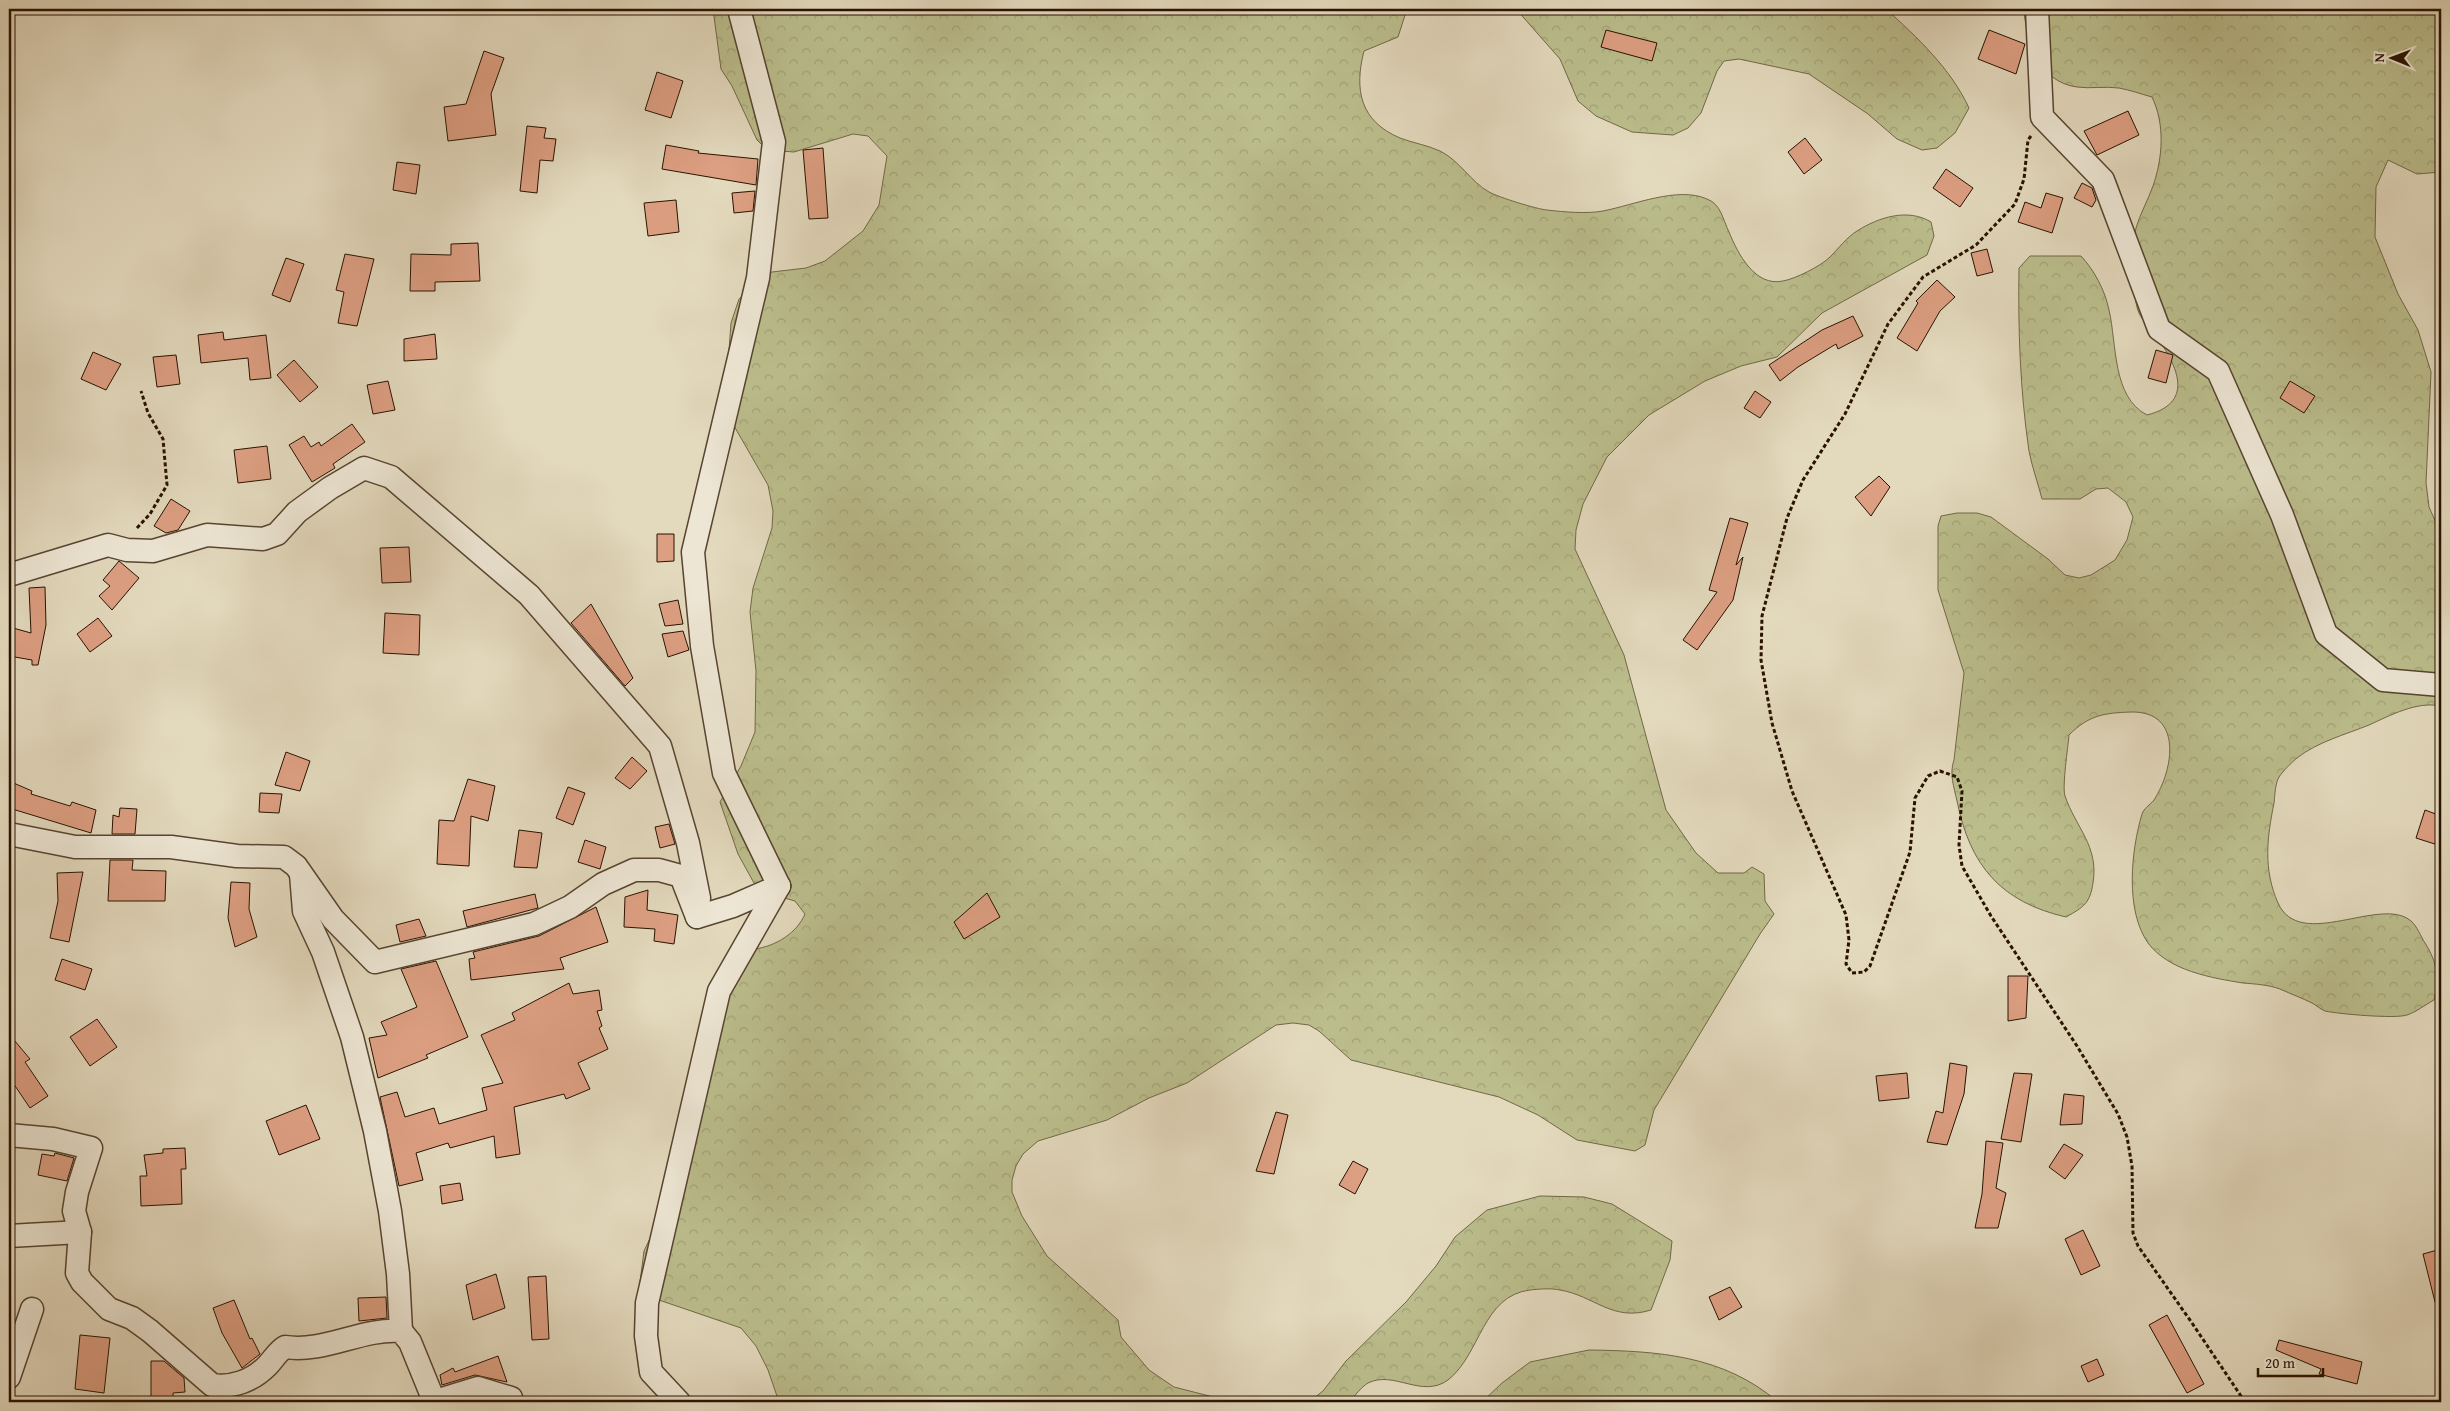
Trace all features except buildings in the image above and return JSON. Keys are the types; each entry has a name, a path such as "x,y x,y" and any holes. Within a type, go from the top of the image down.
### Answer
{"street":[{"path":"739,9 774,142 758,278 693,552 702,646 724,773 779,886"},
{"path":"2037,9 2042,117 2103,180 2159,329 2218,371 2282,515 2326,634 2382,680 2441,685"},
{"path":"9,575 108,545 127,550 153,551 207,535 263,539 277,534 297,512 330,488 364,468 391,477 529,595 660,746 688,843 699,898 697,917"},
{"path":"9,834 75,847 172,847 237,856 284,857 301,873 333,919 375,962 534,924 570,907 603,884 634,870 659,870 682,876 697,917"},
{"path":"301,873 304,911 324,952 352,1036 377,1140 388,1194 398,1274 401,1331 410,1342 432,1396 439,1400 478,1388 511,1398 512,1402"},
{"path":"697,917 733,906 779,886"},
{"path":"679,1402 651,1372 646,1336 647,1303 719,991 779,886"},
{"path":"9,1135 53,1139 91,1148 77,1192 74,1211 80,1232 76,1263 82,1282 110,1309 132,1318 150,1331 212,1385 223,1386 250,1380 267,1366 276,1352 285,1347 301,1349 328,1344 371,1332 401,1331"},
{"path":"9,1236 80,1232"},
{"path":"9,1377 32,1309"}],"path":[{"path":"2042,117 2028,140 2024,179 2015,204 1976,245 1923,277 1888,324 1845,414 1803,480 1787,518 1762,616 1761,660 1772,722 1792,791 1846,915 1849,940 1846,964 1852,973 1864,972 1870,966 1891,911 1910,852 1914,798 1928,776 1940,771 1957,777 1962,790 1959,845 1962,866 1991,916 2077,1046 2118,1114 2126,1137 2132,1166 2133,1232 2138,1246 2245,1402"},
{"path":"131,535 150,514 167,485 163,439 148,413 141,391"}],"green space":[{"path":"713,9 1407,9 1398,37 1364,51 1360,79 1363,103 1376,123 1387,131 1400,138 1435,149 1447,155 1476,183 1489,192 1542,209 1575,212 1603,211 1670,196 1683,195 1707,199 1719,208 1737,250 1749,267 1764,279 1773,282 1788,280 1814,268 1826,261 1853,234 1884,218 1903,215 1922,218 1931,222 1934,236 1927,255 1822,313 1777,357 1741,366 1705,381 1649,415 1607,457 1583,504 1576,530 1575,549 1624,655 1666,810 1696,853 1718,873 1744,873 1752,867 1764,874 1765,901 1774,914 1654,1110 1645,1145 1635,1151 1577,1140 1538,1115 1499,1097 1351,1060 1319,1031 1309,1025 1293,1023 1276,1025 1187,1083 1149,1098 1107,1120 1038,1141 1023,1154 1016,1166 1012,1180 1012,1192 1022,1216 1047,1256 1118,1320 1121,1337 1149,1370 1174,1387 1233,1402 779,1402 768,1370 756,1346 741,1328 656,1299 640,1282 644,1251 653,1232 704,1013 755,949 778,942 791,933 805,914 795,901 770,894 754,883 738,854 720,802 741,766 755,732 756,671 750,612 753,588 772,528 773,511 768,485 730,419 725,404 731,323 739,299 761,277 772,272 806,268 825,261 863,231 879,205 887,156 868,136 853,134 794,152 767,150 757,140 732,86 721,69"},
{"path":"1516,9 1886,9 1921,42 1943,67 1962,94 1969,108 1955,133 1937,148 1922,150 1897,139 1868,114 1809,74 1739,59 1724,61 1717,71 1701,113 1688,128 1673,135 1632,132 1596,116 1578,101 1560,59"},
{"path":"2024,9 2441,9 2441,172 2417,174 2388,160 2376,187 2375,237 2398,294 2418,330 2431,372 2426,483 2429,507 2441,534 2441,706 2423,705 2404,710 2305,752 2279,777 2275,790 2268,841 2268,866 2273,890 2278,903 2289,917 2304,923 2322,923 2381,914 2398,915 2413,923 2435,964 2437,984 2434,1000 2407,1015 2354,1015 2325,1011 2308,1001 2276,988 2218,979 2192,972 2167,960 2148,943 2136,914 2132,880 2133,862 2142,814 2154,800 2161,787 2166,773 2170,744 2166,731 2159,721 2148,714 2131,712 2097,716 2083,723 2069,735 2064,791 2090,848 2094,870 2093,883 2088,900 2077,910 2066,917 2023,902 2006,891 1992,878 1970,844 1953,786 1952,775 1964,673 1938,590 1938,526 1941,516 1957,513 1977,513 1991,517 2048,559 2065,575 2079,578 2091,575 2115,560 2127,540 2133,517 2126,502 2108,488 2096,489 2080,499 2042,499 2029,451 2024,405 2019,337 2019,268 2030,256 2081,256 2095,274 2105,295 2118,368 2127,396 2136,407 2147,415 2163,409 2173,401 2177,391 2178,380 2169,356 2139,312 2133,283 2136,228 2153,186 2161,152 2161,129 2152,97 2114,87 2077,87 2064,84 2053,77 2044,69 2032,47 2025,22"},
{"path":"1540,1196 1584,1197 1612,1204 1672,1241 1670,1260 1651,1310 1625,1313 1614,1311 1584,1297 1560,1290 1530,1290 1514,1295 1502,1303 1492,1314 1459,1369 1448,1380 1428,1387 1398,1381 1378,1380 1365,1385 1349,1402 1309,1402 1323,1391 1346,1361 1406,1302 1436,1266 1455,1237 1487,1210"},
{"path":"1589,1350 1665,1354 1712,1365 1735,1374 1757,1386 1778,1402 1482,1402 1502,1383 1530,1362"}]}
